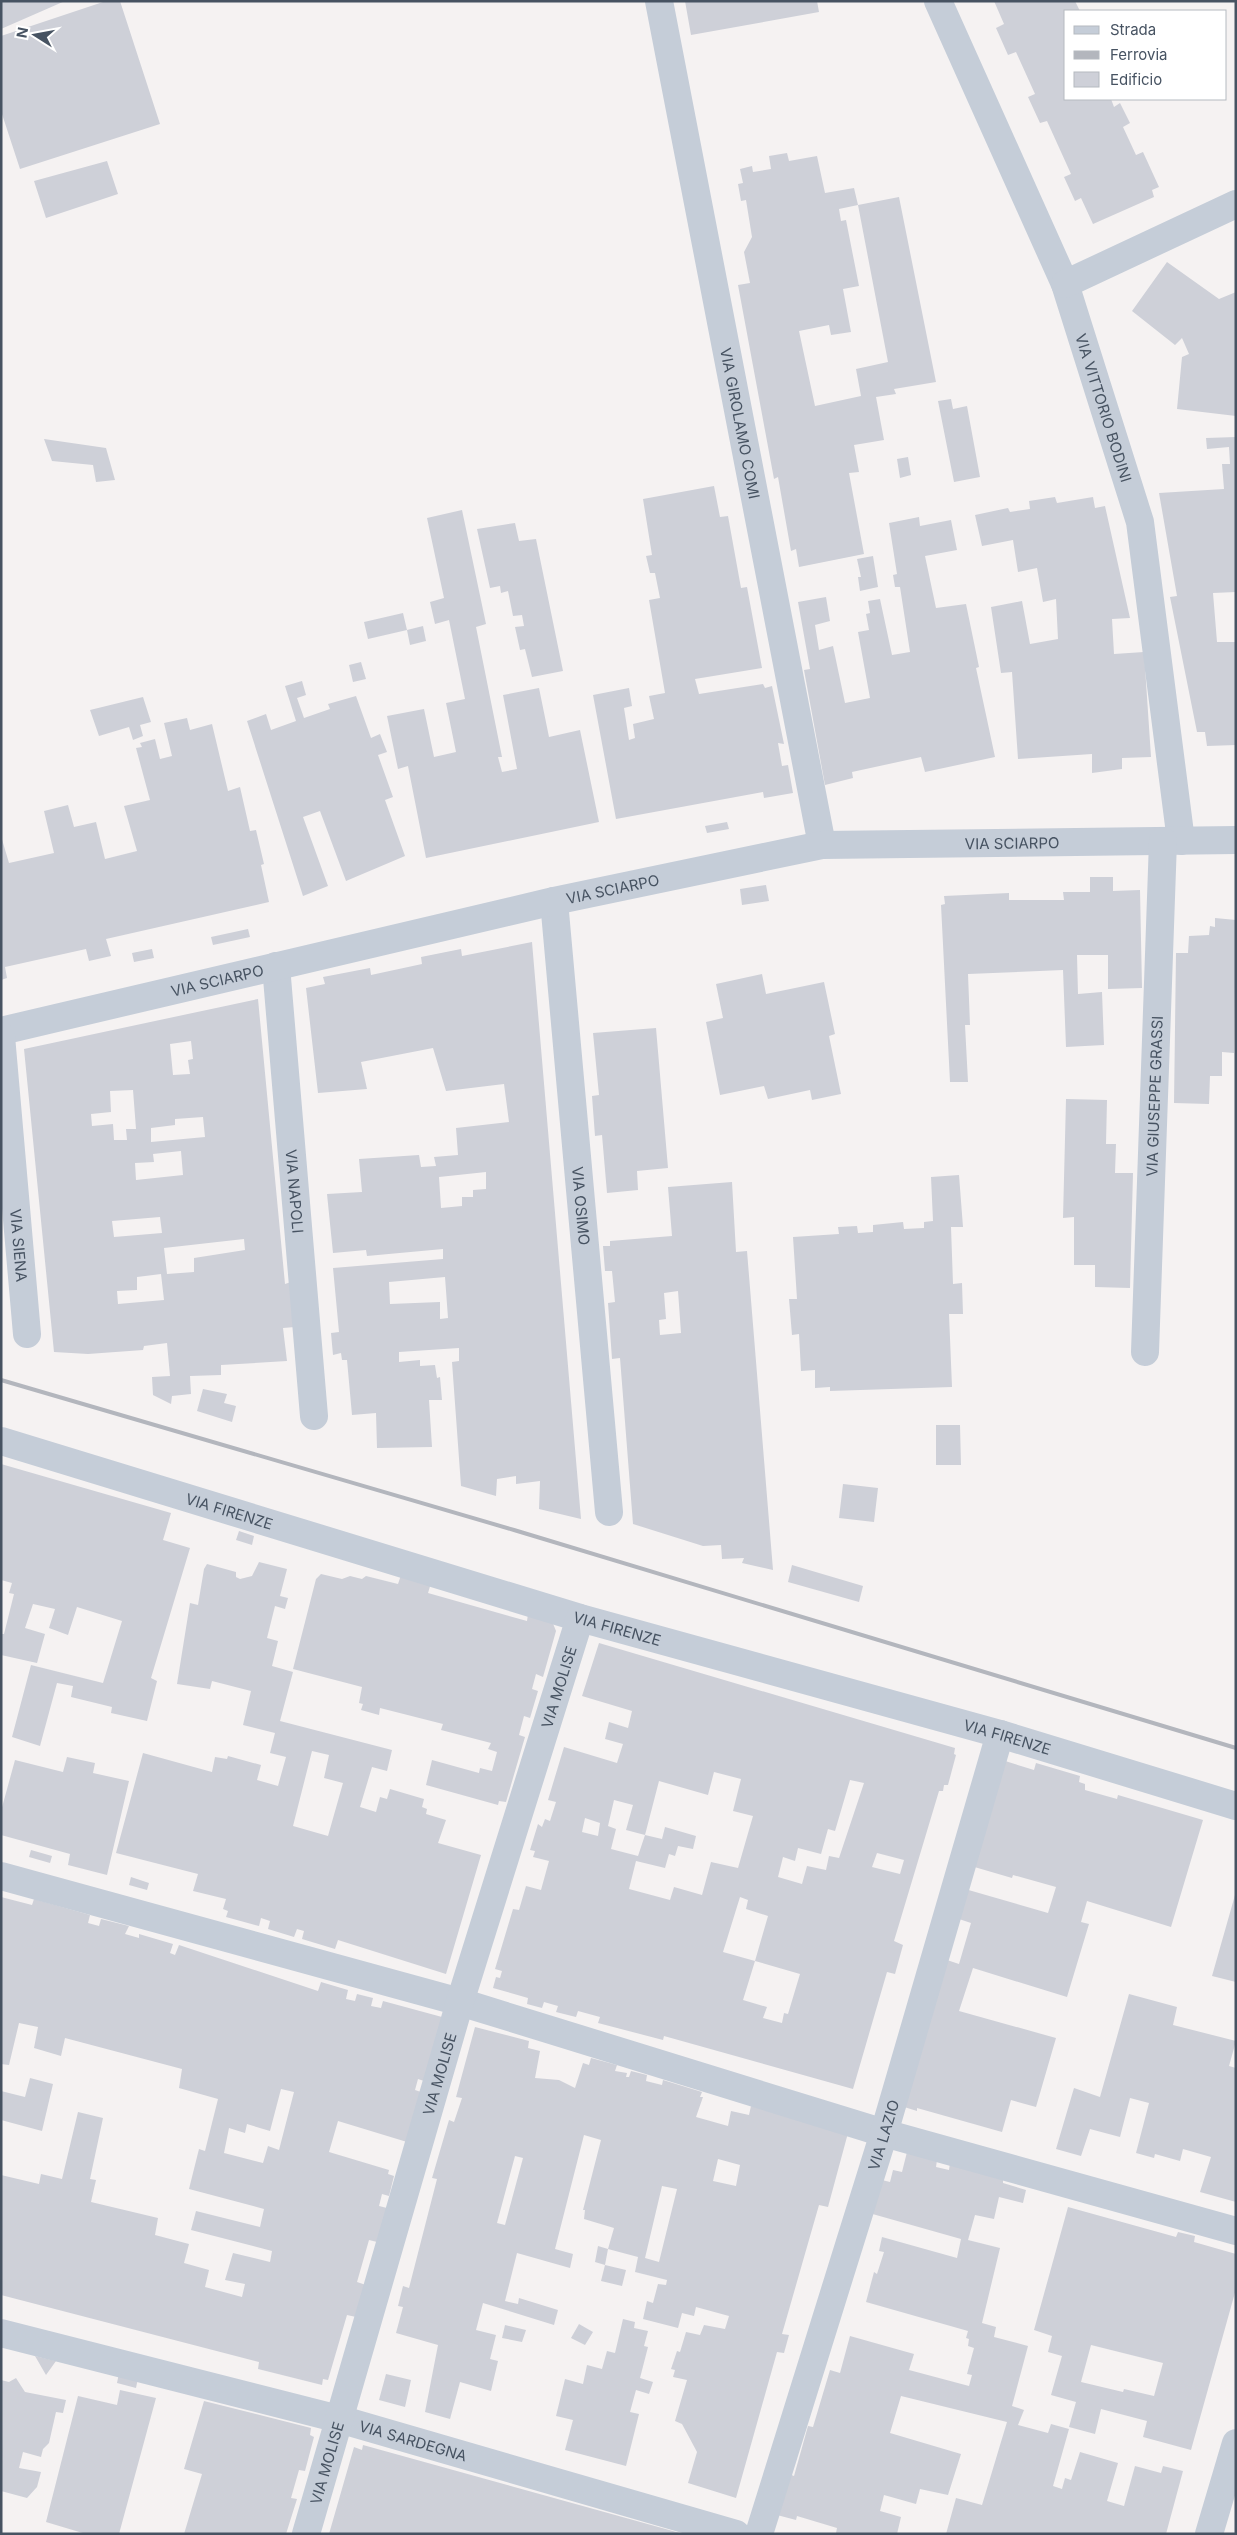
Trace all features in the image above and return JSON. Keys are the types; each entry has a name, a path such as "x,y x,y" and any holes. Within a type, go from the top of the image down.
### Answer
{"street":[{"name":"VIA GIROLAMO COMI","path":"659,1 822,845"},
{"name":"VIA VITTORIO BODINI","path":"938,1 1065,284 1140,522 1172,841"},
{"path":"1065,284 1236,204"},
{"name":"VIA SCIARPO","path":"1,1030 554,901 822,845 1236,840"},
{"name":"VIA GIUSEPPE GRASSI","path":"1145,1352 1172,841"},
{"name":"VIA OSIMO","path":"554,901 609,1512"},
{"name":"VIA NAPOLI","path":"276,966 314,1416"},
{"name":"VIA SIENA","path":"1,1036 27,1334"},
{"name":"VIA FIRENZE","path":"1,1441 580,1618 1000,1734 1236,1806"},
{"name":"VIA MOLISE","path":"306,2534 460,2002 580,1618"},
{"name":"VIA LAZIO","path":"759,2534 884,2133 1000,1734"},
{"path":"1,1876 460,2002 884,2133 1236,2231"},
{"name":"VIA SARDEGNA","path":"1,2334 339,2419 736,2534"},
{"path":"1209,2534 1236,2443"}],"building":[{"path":"1,1 65,1 1,29"},
{"path":"106,1 120,1 160,124 20,169 1,111 1,36"},
{"path":"685,1 817,1 819,12 691,35"},
{"path":"994,1 1075,1 1080,10 1064,10 1064,100 1111,100 1114,107 1120,103 1130,123 1123,127 1136,155 1143,152 1159,187 1152,190 1154,197 1093,224 1081,198 1075,201 1064,177 1071,174 1047,121 1040,123 1028,97 1035,94 1016,52 1008,55 996,28 1004,24"},
{"path":"787,153 789,161 817,156 825,193 854,188 858,205 899,197 936,382 894,389 896,394 876,397 884,440 854,445 859,472 849,473 864,554 799,567 796,549 791,551 778,477 774,479 738,285 750,283 744,252 752,237 746,200 741,201 738,184 743,183 740,169 752,166 753,172 771,169 769,156","holes":["858,205 888,362 856,369 861,396 815,406 799,331 829,325 831,335 851,332 843,289 859,286 846,220 841,221 839,209"]},
{"path":"107,161 118,194 46,218 34,181"},
{"path":"1167,262 1219,299 1236,292 1236,416 1177,409 1182,357 1189,354 1182,338 1175,345 1132,311"},
{"path":"951,399 953,409 967,406 980,477 954,482 938,401"},
{"path":"1236,437 1236,592 1213,593 1217,642 1236,642 1236,745 1207,746 1205,732 1197,732 1170,597 1177,596 1159,493 1224,489 1222,464 1230,464 1229,447 1207,449 1206,438"},
{"path":"44,439 106,448 115,480 96,482 93,465 52,461"},
{"path":"908,457 911,475 900,478 897,459"},
{"path":"714,486 720,517 728,516 741,588 747,587 762,668 695,679 699,694 763,684 765,688 772,686 784,744 778,743 782,766 788,765 793,793 764,798 763,792 616,819 593,695 629,688 632,706 624,708 629,740 635,738 633,724 654,719 649,696 665,693 649,600 660,598 655,573 650,573 646,556 652,555 643,499"},
{"path":"1055,497 1057,503 1093,497 1095,508 1105,506 1130,618 1112,619 1114,654 1144,652 1151,757 1122,758 1122,769 1092,773 1092,754 1018,759 1012,672 1001,673 991,607 1022,601 1030,644 1058,639 1056,599 1043,602 1037,568 1018,572 1013,540 982,546 975,515 1008,508 1010,512 1030,509 1029,501"},
{"path":"462,510 486,624 476,627 502,757 498,757 502,772 517,769 503,695 539,688 549,737 580,730 599,822 426,858 408,766 398,769 387,716 424,709 434,757 456,752 446,703 465,699 449,620 435,624 430,602 444,598 427,518"},
{"path":"919,517 920,526 951,520 957,550 925,556 936,608 966,604 979,667 976,668 995,757 925,772 921,757 852,772 853,778 825,785 804,670 810,669 798,602 826,597 830,621 815,625 819,650 833,646 845,703 870,698 858,632 869,630 866,614 870,613 868,601 880,599 892,655 910,652 900,587 895,587 893,575 897,574 889,523"},
{"path":"515,523 519,541 536,539 563,671 532,677 525,649 520,650 515,627 524,626 522,615 513,616 508,591 501,593 500,586 490,588 477,529"},
{"path":"873,556 878,587 860,591 858,577 861,577 857,559"},
{"path":"403,613 407,630 368,639 364,622"},
{"path":"423,626 426,641 410,645 407,630"},
{"path":"361,662 366,679 353,682 349,665"},
{"path":"302,681 306,695 297,698 304,718 330,709 328,704 356,696 371,738 380,734 387,752 378,755 393,797 385,800 405,856 346,881 320,811 303,817 328,886 303,896 247,721 266,714 271,730 296,721 285,686"},
{"path":"143,697 151,722 140,725 143,736 133,740 129,727 99,736 90,710"},
{"path":"187,718 190,730 212,724 228,791 240,787 250,831 256,830 264,864 261,865 269,902 106,939 111,956 89,961 86,949 5,967 7,978 1,980 1,836 9,863 54,853 44,811 68,805 74,827 96,822 105,859 137,851 124,806 150,800 136,748 142,747 140,743 155,739 160,759 172,756 164,723"},
{"path":"727,822 729,829 707,833 705,826"},
{"path":"1090,877 1113,877 1113,891 1140,890 1142,988 1108,989 1108,955 1077,955 1078,994 1102,992 1104,1045 1066,1047 1063,970 968,974 970,1025 965,1025 968,1082 950,1082 941,905 945,904 944,896 1009,893 1009,900 1064,900 1063,892 1090,892"},
{"path":"766,885 769,901 742,905 740,889"},
{"path":"1215,918 1236,920 1234,1053 1222,1052 1222,1076 1210,1076 1209,1104 1174,1103 1176,953 1188,953 1189,936 1209,935 1210,926 1215,927"},
{"path":"248,929 250,937 213,945 211,937"},
{"path":"532,942 581,1519 539,1509 540,1481 516,1484 516,1476 497,1479 496,1496 461,1486 452,1362 459,1361 459,1348 399,1352 399,1362 420,1360 420,1366 435,1365 437,1378 440,1377 442,1400 429,1400 432,1447 377,1448 376,1413 352,1415 347,1360 342,1360 341,1353 333,1355 331,1333 339,1332 333,1268 443,1259 443,1249 367,1256 366,1250 333,1253 327,1194 362,1192 359,1159 419,1155 421,1167 436,1166 434,1157 458,1155 456,1128 509,1122 504,1084 446,1091 433,1048 361,1062 367,1089 318,1093 306,988 325,984 323,977 370,968 371,975 422,964 421,957 461,949 462,956","holes":["486,1172 486,1189 473,1190 473,1197 462,1197 462,1206 441,1208 439,1177","445,1277 448,1318 440,1319 440,1302 390,1304 389,1282"]},
{"path":"152,949 154,958 134,962 132,953"},
{"path":"762,974 766,994 824,982 835,1034 829,1036 841,1094 812,1100 810,1090 768,1099 764,1086 720,1095 706,1022 723,1018 716,984"},
{"path":"258,999 285,1284 291,1282 295,1327 283,1328 287,1361 221,1365 221,1375 190,1376 191,1394 172,1396 171,1404 153,1395 152,1377 170,1376 167,1343 144,1346 143,1350 88,1354 54,1352 24,1049","holes":["191,1041 193,1059 188,1060 190,1074 173,1075 170,1044","133,1090 136,1129 126,1129 127,1140 114,1140 113,1124 92,1126 91,1114 111,1112 110,1091","203,1117 205,1137 151,1142 151,1128 175,1125 175,1119","181,1151 183,1175 136,1180 135,1163 154,1162 153,1154","160,1217 162,1233 114,1237 112,1221","244,1239 245,1250 194,1258 194,1272 167,1274 164,1248","161,1274 164,1300 118,1304 117,1291 137,1290 137,1277"]},
{"path":"656,1028 668,1168 637,1171 638,1190 607,1193 602,1135 595,1136 592,1096 599,1095 593,1033"},
{"path":"1066,1099 1107,1100 1106,1144 1116,1144 1115,1173 1133,1173 1130,1288 1095,1287 1095,1265 1074,1265 1074,1217 1063,1218"},
{"path":"959,1175 963,1227 951,1227 953,1284 962,1283 963,1314 949,1314 952,1387 830,1391 830,1387 815,1388 815,1370 801,1371 799,1334 792,1335 789,1299 797,1299 793,1237 839,1234 838,1227 857,1226 858,1233 873,1232 873,1225 903,1222 904,1229 924,1228 924,1222 933,1221 931,1177"},
{"path":"732,1182 736,1252 747,1251 773,1570 742,1563 744,1558 722,1559 721,1545 703,1546 633,1524 620,1358 612,1359 608,1303 615,1302 612,1271 605,1271 603,1246 610,1246 610,1241 672,1236 668,1187","holes":["678,1291 681,1333 660,1335 659,1320 666,1319 664,1293"]},
{"path":"203,1389 227,1394 224,1403 236,1406 232,1422 197,1411"},
{"path":"936,1425 960,1425 961,1465 936,1465"},
{"path":"1,1464 171,1513 163,1540 190,1548 151,1678 157,1681 147,1721 111,1713 112,1707 71,1697 73,1686 57,1683 40,1746 12,1737 31,1665 103,1683 122,1621 77,1607 68,1635 49,1628 55,1609 33,1604 25,1628 45,1634 37,1663 1,1655 1,1634 4,1634 14,1594 9,1593 12,1583 1,1580"},
{"path":"843,1484 878,1488 874,1522 839,1518"},
{"path":"239,1531 254,1536 252,1545 236,1540"},
{"path":"259,1562 287,1569 280,1596 288,1598 285,1609 275,1606 267,1638 278,1641 272,1666 293,1672 280,1721 392,1750 387,1771 372,1767 360,1807 376,1812 380,1797 387,1799 390,1789 424,1799 422,1807 427,1809 426,1814 446,1820 438,1843 481,1855 446,1974 338,1940 335,1949 302,1939 304,1931 297,1929 294,1937 268,1929 270,1921 261,1918 259,1926 226,1917 228,1911 223,1909 226,1899 193,1891 198,1874 116,1853 143,1753 212,1772 215,1757 227,1759 228,1756 261,1765 257,1780 278,1786 286,1757 270,1753 275,1733 243,1725 251,1691 212,1681 210,1689 177,1684 190,1603 198,1605 204,1569 207,1564 236,1572 236,1577 240,1579 252,1576","holes":["312,1751 329,1755 324,1778 343,1783 328,1836 293,1826"]},
{"path":"792,1565 863,1586 859,1602 788,1582"},
{"path":"321,1574 342,1579 350,1576 362,1579 366,1576 398,1584 401,1575 431,1583 428,1593 527,1621 528,1614 552,1621 556,1631 543,1677 536,1674 532,1689 538,1691 530,1718 524,1716 519,1735 525,1737 506,1802 499,1801 498,1805 426,1785 432,1760 479,1773 480,1768 492,1771 497,1752 488,1749 491,1743 441,1730 443,1724 380,1708 379,1715 361,1710 363,1704 359,1703 362,1687 293,1669 316,1579"},
{"path":"599,1643 955,1748 954,1754 956,1755 948,1785 944,1785 943,1791 939,1791 894,1941 903,1945 895,1974 887,1972 853,2089 664,2036 663,2040 598,2023 600,2017 578,2011 576,2017 556,2012 558,2006 544,2002 542,2008 527,2004 528,1998 493,1988 496,1977 500,1978 502,1971 495,1969 513,1909 519,1910 526,1886 541,1890 549,1861 533,1857 535,1851 530,1850 538,1824 542,1827 545,1819 550,1821 556,1802 548,1800 564,1747 617,1763 623,1744 605,1739 609,1722 628,1728 632,1711 582,1696","holes":["714,1772 741,1779 733,1811 753,1816 738,1868 711,1862 702,1895 674,1887 670,1900 629,1889 636,1861 665,1868 669,1854 675,1856 678,1846 693,1849 696,1836 665,1827 662,1839 645,1835 659,1781 708,1795","850,1780 864,1783 839,1858 829,1856 826,1870 807,1866 802,1884 778,1877 783,1857 795,1861 798,1848 821,1854 828,1829 835,1831","614,1800 633,1805 626,1830 645,1835 638,1856 611,1849 616,1829 608,1826","585,1818 600,1823 598,1836 582,1832","877,1853 904,1860 900,1874 872,1867","740,1897 748,1900 746,1909 768,1916 755,1961 723,1952","755,1961 800,1974 788,2014 784,2013 782,2023 763,2018 767,2007 743,2000"]},
{"path":"67,1757 95,1763 93,1773 129,1781 107,1875 68,1865 70,1854 1,1835 1,1811 15,1760 63,1772"},
{"path":"1002,1760 1034,1770 1036,1763 1080,1776 1079,1782 1085,1784 1085,1790 1117,1799 1118,1795 1203,1820 1171,1927 1087,1901 1081,1922 1089,1924 1067,1997 973,1968 959,2011 1056,2038 1036,2107 1011,2100 1002,2132 917,2108 917,2111 901,2106 944,1959 959,1964 971,1923 956,1918 965,1889 1048,1913 1056,1887 1013,1875 1012,1878 971,1866"},
{"path":"31,1850 52,1856 50,1863 29,1857"},
{"path":"131,1877 149,1883 147,1890 129,1885"},
{"path":"1236,1895 1236,1982 1212,1976"},
{"path":"1,1897 32,1905 34,1899 90,1915 88,1923 99,1926 101,1919 129,1926 125,1934 139,1938 139,1934 173,1944 170,1953 175,1955 179,1945 318,1991 321,1982 348,1990 346,1999 355,2001 357,1994 373,1998 371,2006 381,2008 383,2001 442,2017 424,2081 418,2079 415,2090 421,2092 407,2142 338,2121 329,2152 389,2170 388,2174 394,2176 389,2196 382,2194 379,2206 387,2208 377,2242 369,2240 357,2282 366,2285 356,2317 347,2315 328,2380 323,2379 322,2385 258,2369 259,2362 1,2295 1,2175 39,2184 41,2174 62,2179 78,2112 103,2118 90,2179 96,2180 91,2202 158,2218 155,2235 189,2244 184,2263 209,2270 205,2287 242,2297 245,2284 225,2280 233,2253 270,2262 272,2251 191,2230 196,2211 260,2227 264,2209 189,2189 199,2149 205,2151 218,2099 179,2088 182,2069 65,2038 61,2056 34,2048 38,2027 19,2023 9,2065 1,2064","holes":["281,2089 294,2092 279,2150 268,2146 263,2163 224,2153 229,2128 245,2133 247,2124 270,2131"]},
{"path":"1129,1994 1177,2007 1173,2025 1236,2041 1229,2066 1236,2068 1236,2202 1200,2192 1211,2157 1183,2149 1180,2161 1155,2154 1154,2158 1136,2153 1149,2103 1130,2098 1120,2137 1090,2129 1081,2156 1056,2149 1074,2088 1100,2097"},
{"path":"475,2027 529,2041 528,2048 540,2051 535,2078 559,2080 575,2088 583,2063 589,2065 591,2058 617,2065 615,2071 627,2073 626,2077 629,2077 631,2071 647,2075 646,2081 662,2085 663,2080 702,2092 700,2097 703,2097 696,2117 728,2126 731,2111 749,2115 751,2106 848,2133 828,2207 819,2205 782,2334 789,2335 784,2353 777,2352 736,2498 688,2483 697,2452 682,2424 675,2421 687,2380 673,2377 675,2370 671,2369 677,2351 680,2352 686,2332 700,2335 704,2325 725,2329 729,2316 696,2307 694,2316 682,2313 678,2328 643,2319 647,2301 653,2303 658,2284 666,2285 667,2280 635,2272 638,2257 608,2249 614,2228 584,2219 585,2210 583,2210 601,2140 584,2135 555,2249 573,2254 570,2268 517,2253 505,2301 518,2304 519,2298 558,2310 554,2325 483,2303 476,2330 496,2335 490,2359 498,2361 491,2391 460,2382 450,2419 425,2412 438,2345 396,2333 403,2307 398,2306 403,2286 409,2288 437,2179 432,2178 449,2120 454,2122 462,2098 456,2097","holes":["515,2156 523,2158 505,2225 497,2223","718,2159 740,2165 736,2186 713,2181","662,2186 677,2189 659,2262 645,2258"]},
{"path":"30,2078 53,2084 42,2131 1,2120 1,2091 25,2097"},
{"path":"907,2152 937,2160 936,2167 949,2170 950,2163 1003,2179 1003,2183 1026,2190 1023,2203 999,2197 994,2219 975,2215 968,2240 1000,2248 982,2323 996,2327 994,2337 1028,2346 1012,2406 1024,2410 1018,2425 1048,2433 1051,2424 1069,2429 1053,2486 1062,2489 1065,2478 1071,2480 1080,2452 1118,2463 1107,2501 1124,2506 1135,2466 1161,2473 1163,2466 1183,2471 1166,2534 946,2534 956,2498 982,2505 1007,2422 901,2396 890,2433 961,2454 948,2495 920,2489 916,2504 884,2495 880,2511 901,2517 897,2534 840,2534 836,2533 837,2528 797,2516 796,2520 777,2515 789,2474 794,2476 808,2426 813,2427 830,2370 840,2373 850,2336 914,2354 909,2370 969,2386 972,2375 967,2374 974,2348 968,2346 969,2339 966,2338 968,2331 866,2302 874,2272 877,2274 884,2252 879,2251 882,2237 957,2258 961,2239 869,2213 878,2179 890,2182 893,2170 902,2172"},
{"path":"1068,2207 1176,2237 1178,2232 1195,2236 1194,2242 1236,2254 1236,2289 1191,2450 1143,2437 1147,2421 1101,2409 1095,2434 1069,2427 1076,2402 1051,2395 1062,2356 1048,2352 1052,2336 1034,2330","holes":["1091,2345 1163,2363 1154,2396 1124,2389 1123,2392 1081,2382"]},
{"path":"598,2246 608,2249 605,2265 595,2262"},
{"path":"605,2265 626,2270 622,2286 601,2281"},
{"path":"623,2319 635,2322 634,2328 648,2331 644,2346 648,2347 640,2378 653,2382 649,2394 636,2390 630,2412 639,2414 626,2466 565,2450 573,2420 556,2416 565,2379 583,2384 587,2365 602,2369 607,2351 615,2353"},
{"path":"579,2324 593,2332 585,2345 571,2338"},
{"path":"505,2325 526,2330 522,2342 502,2338"},
{"path":"35,2356 56,2361 46,2375"},
{"path":"119,2373 138,2378 136,2388 117,2383"},
{"path":"386,2374 411,2380 405,2407 379,2400"},
{"path":"16,2378 25,2392 66,2400 63,2413 56,2412 49,2443 43,2449 41,2457 23,2452 19,2468 41,2472 37,2487 27,2498 1,2491 1,2380 9,2382"},
{"path":"120,2390 156,2398 119,2534 86,2534 46,2522 78,2396 117,2405"},
{"path":"204,2401 311,2428 310,2435 314,2437 305,2471 299,2470 291,2498 297,2499 286,2534 184,2534 202,2474 184,2469"},
{"path":"363,2445 680,2534 329,2534 354,2447 362,2450"}],"railway":[{"path":"1,1380 514,1530 1236,1748"}]}
